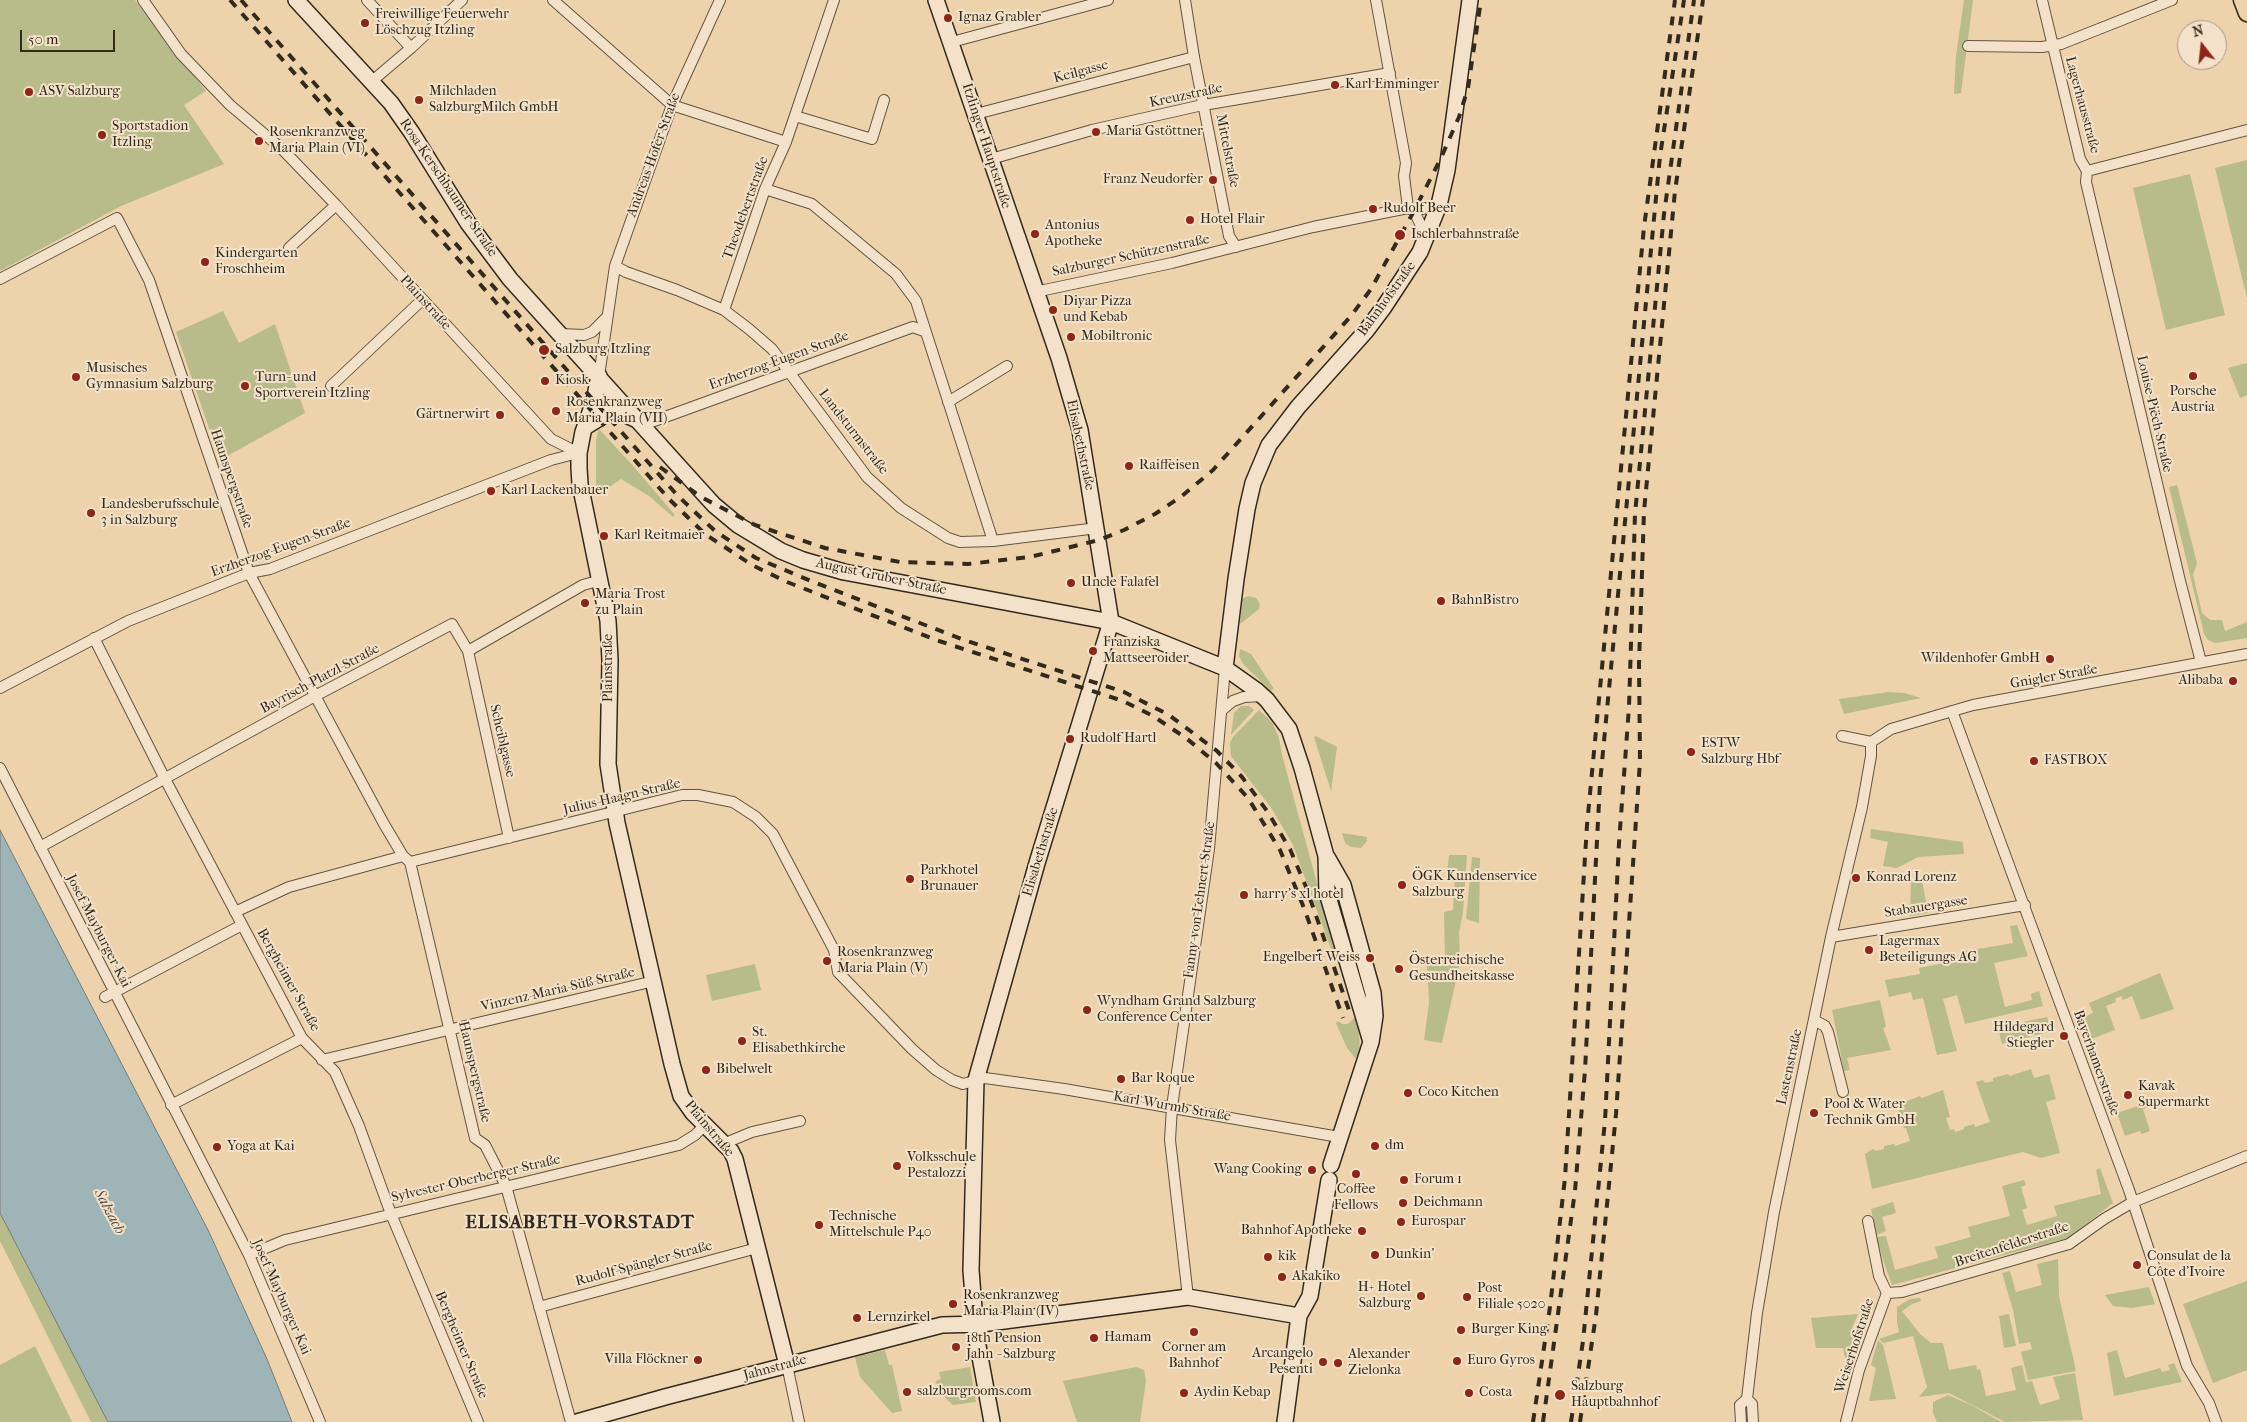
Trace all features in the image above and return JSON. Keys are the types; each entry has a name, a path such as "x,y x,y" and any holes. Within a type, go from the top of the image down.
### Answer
{"main road":[{"path":"2242,0 2247,13"}],"street":[{"name":"Plainstraße","path":"143,0 180,54 230,105 282,149 551,438 579,453 580,484 608,621 610,660 608,764 615,812 672,1064 681,1096 693,1113 731,1151 735,1159 799,1422"},
{"name":"Rosa-Kerschbaumer-Straße","path":"296,0 391,103 468,223 491,254 599,376"},
{"path":"367,0 411,48"},
{"path":"371,82 411,48 462,0"},
{"path":"553,0 672,105 786,142"},
{"name":"Andreas-Hofer-Straße","path":"579,453 599,376 615,266 672,105 720,0"},
{"name":"Theodebertstraße","path":"724,310 765,189 786,142 834,0"},
{"name":"Itzlinger Hauptstraße","path":"936,0 952,42 1035,292"},
{"path":"952,42 1108,0"},
{"name":"Mittelstraße","path":"1185,0 1194,57 1230,236 1236,247"},
{"path":"1376,0 1406,163 1404,176 1411,210 1426,236"},
{"name":"Bahnhofstraße","path":"1247,509 1258,470 1276,435 1366,330 1404,278 1420,252 1439,205 1447,170 1470,0"},
{"name":"Lagerhausstraße","path":"2042,0 2080,159 2087,171"},
{"path":"1968,46 2052,46 2172,0"},
{"name":"Keilgasse","path":"976,114 1194,57"},
{"name":"Kreuzstraße","path":"991,160 1092,130 1204,105 1390,73"},
{"path":"795,116 872,139 884,100"},
{"path":"2087,171 2247,130"},
{"name":"Louise-Piëch-Straße","path":"2087,171 2087,188 2201,662"},
{"path":"765,189 812,204 896,274 916,301 924,331 993,541"},
{"path":"288,248 336,205"},
{"name":"Salzburger Schützenstraße","path":"1035,292 1172,263 1313,228 1439,205"},
{"name":"Haunspergstraße","path":"0,279 117,218 148,280 249,573 384,824 407,859 450,1029 475,1138 485,1145 506,1186 571,1422"},
{"name":"Landsturmstraße","path":"615,266 724,310 772,349 867,477 901,508 948,538 960,542 993,541 1097,528"},
{"name":"Elisabethstraße","path":"992,1422 987,1402 975,1323 972,1270 971,1220 976,1080 1037,863 1110,622 1097,528 1080,430 1059,358 1035,292"},
{"path":"331,386 422,300"},
{"path":"560,334 584,335 592,332 607,316"},
{"name":"Erzherzog-Eugen-Straße","path":"641,424 913,327 924,331"},
{"path":"948,402 1007,366"},
{"name":"August-Gruber-Straße","path":"599,376 714,505 762,540 803,560 844,572 1110,622 1225,668 1263,696 1281,717 1294,741 1326,856 1326,893 1371,1042 1339,1137"},
{"path":"585,427 612,412 622,413 641,424"},
{"name":"Erzherzog-Eugen-Straße","path":"0,688 128,621 249,573 270,569 542,464 579,453"},
{"name":"Fanny-von-Lehnert-Straße","path":"1188,1297 1170,1140 1172,1107 1209,849 1220,711 1236,579 1247,509"},
{"path":"468,651 583,584 601,580"},
{"name":"Bayrisch-Platzl-Straße","path":"40,847 315,696 452,624 468,651"},
{"name":"Bergheimer Straße","path":"94,638 165,779 302,1038 335,1072 358,1126 391,1214 478,1422"},
{"name":"Scheiblgasse","path":"468,651 509,838"},
{"name":"Gnigler Straße","path":"1871,742 1891,729 1973,705 2247,654"},
{"path":"1220,711 1233,701 1244,697 1263,696"},
{"name":"Bayerhamerstraße","path":"1952,711 2025,905 2132,1202 2187,1366 2209,1403 2216,1422"},
{"path":"1842,736 1871,742"},
{"name":"Lastenstraße","path":"1741,1422 1740,1405 1747,1399 1757,1313 1773,1222 1831,936 1862,807 1871,756 1871,742"},
{"name":"Josef-Mayburger-Kai","path":"0,768 40,847 109,995 171,1105 249,1255 320,1422"},
{"name":"Julius-Haagn-Straße","path":"236,912 289,887 407,859 509,838 682,795 716,798 733,802 744,808 773,834 834,950 838,972 887,1025 936,1070 963,1084 976,1080"},
{"name":"Stabauergasse","path":"1831,936 2025,905"},
{"path":"109,995 242,925"},
{"name":"Vinzenz-Maria-Süß-Straße","path":"322,1060 654,981"},
{"path":"1814,1020 1825,1026 1828,1032 1843,1092"},
{"path":"171,1105 302,1038"},
{"name":"Karl-Wurmb-Straße","path":"976,1080 985,1078 1172,1107 1339,1137"},
{"path":"723,1144 752,1132 800,1121"},
{"name":"Sylvester-Oberberger-Straße","path":"249,1255 284,1240 679,1145 695,1135 705,1125"},
{"path":"1331,1165 1339,1137"},
{"name":"Breitenfelderstraße","path":"1887,1293 1902,1292 2069,1244 2132,1202 2247,1156"},
{"path":"1284,1422 1299,1316 1310,1296 1328,1180"},
{"name":"Weiserhofstraße","path":"1846,1422 1859,1370 1887,1293 1879,1276 1868,1221"},
{"name":"Rudolf-Spängler-Straße","path":"539,1307 757,1248"},
{"name":"Jahnstraße","path":"577,1422 942,1325 1107,1309 1188,1297 1299,1316"},
{"name":"Lastenstraße","path":"1747,1399 1752,1404 1753,1422"}],"green space":[{"name":"Sportstadion Itzling","path":"0,0 135,0 206,91 184,105 224,164 121,206 0,271"},
{"path":"1964,0 1973,0 1961,93 1954,94 1956,56"},
{"path":"2247,160 2247,298 2215,168"},
{"path":"2190,174 2225,315 2166,330 2133,188"},
{"name":"Turn- und Sportverein Itzling","path":"223,311 239,343 275,324 305,413 220,460 176,332"},
{"path":"2247,363 2247,395 2240,398 2228,368"},
{"path":"599,429 675,515 673,517 649,496 621,479 596,496 596,440"},
{"path":"2177,485 2197,563 2193,575 2202,613 2210,620 2222,620 2225,631 2247,622 2247,638 2215,643 2208,640 2204,634 2169,487"},
{"path":"1248,596 1256,598 1260,604 1259,609 1240,624 1242,599"},
{"path":"1240,649 1251,654 1274,689 1271,691 1243,664 1239,656"},
{"path":"1889,692 1904,693 1921,698 1844,714 1839,699"},
{"path":"1241,706 1249,706 1254,710 1231,735 1234,713"},
{"path":"1259,710 1272,722 1279,738 1337,956 1334,957 1293,845 1272,809 1231,756 1230,743 1233,737"},
{"path":"1316,736 1337,747 1331,791 1314,737"},
{"path":"1871,829 1963,842 1964,854 1918,857 1897,868 1883,866 1888,842 1870,838"},
{"path":"1342,833 1367,837 1367,841 1361,848 1351,847 1345,843"},
{"path":"1449,855 1467,855 1463,912 1459,933 1460,962 1442,1043 1424,1040 1429,1003 1427,965 1445,957 1444,912 1453,910 1455,873 1447,873"},
{"path":"1472,857 1480,858 1479,923 1466,919"},
{"path":"1922,880 1928,913 1910,916 1911,881"},
{"path":"2017,925 2028,956 1994,963 2005,1007 2032,1000 2031,994 2039,991 2043,1006 1965,1024 1957,995 1943,999 1957,1051 1937,1055 1923,998 1913,1000 1911,992 1889,997 1885,980 1920,974 1919,968 1961,960 1960,952 2013,943 2010,926"},
{"path":"755,964 761,990 712,1001 706,975"},
{"path":"2160,973 2174,1009 2141,1020 2132,996 2123,1000 2121,996 2115,999 2116,1002 2106,1006 2115,1030 2089,1040 2081,1018 2093,1013 2089,1003"},
{"path":"1880,1000 1886,1027 1883,1028 1891,1050 1847,1058 1850,1070 1844,1071 1832,1010"},
{"path":"2047,1017 2052,1031 2002,1044 1998,1027"},
{"path":"1354,1018 1357,1018 1360,1050 1356,1059 1347,1048 1336,1023 1338,1021 1342,1024 1348,1024"},
{"path":"2031,1069 2034,1078 2049,1074 2056,1099 2046,1102 2060,1153 2041,1158 2023,1152 1872,1189 1865,1154 1874,1149 1875,1151 1884,1149 1884,1146 1894,1144 1895,1146 1910,1141 1896,1102 1904,1100 1905,1102 1920,1096 1922,1098 1943,1090 1950,1117 1946,1118 1950,1130 1954,1129 1955,1132 1974,1124 1975,1127 1990,1122 1976,1082 1983,1080 1985,1083 1993,1081 1993,1078 2008,1074 2010,1076"},
{"path":"2153,1101 2154,1105 2143,1109 2150,1131 2141,1134 2140,1131 2125,1136 2117,1113"},
{"path":"2100,1168 2113,1203 2068,1238 1892,1285 1875,1237 1886,1236 1895,1270 1938,1258 1935,1247 1971,1237 1968,1227 2010,1216 2002,1186 2024,1180 2026,1185 2021,1187 2027,1208 2022,1210 2027,1225 2057,1216 2054,1206 2101,1194 2096,1170"},
{"path":"1893,1202 1896,1213 1882,1217 1886,1231 1876,1235 1871,1209"},
{"path":"0,1213 108,1422 91,1422 0,1241"},
{"path":"2058,1259 2059,1296 2076,1371 2028,1380 2021,1352 2032,1349 2030,1342 2019,1344 2013,1310 2002,1273 2010,1271 2016,1292 2042,1285 2037,1264"},
{"path":"2247,1281 2247,1370 2213,1383 2183,1304"},
{"path":"2149,1287 2155,1304 2132,1308 2113,1306 2105,1295"},
{"path":"1920,1298 1921,1301 1912,1304 1902,1311 1920,1334 1931,1343 1943,1343 1949,1370 1976,1365 1977,1370 1980,1369 1986,1396 2016,1390 2011,1368 2022,1365 2026,1382 2032,1381 2040,1405 2060,1399 2053,1377 2075,1373 2083,1420 2005,1422 1949,1393 1919,1397 1927,1387 1913,1336 1883,1343 1879,1339 1899,1332 1897,1307 1910,1299"},
{"path":"1858,1314 1850,1333 1856,1336 1854,1358 1845,1358 1843,1348 1816,1348 1811,1318"},
{"path":"2009,1314 2016,1346 2004,1348 1999,1316"},
{"path":"1878,1340 1883,1345 1896,1399 1869,1401 1876,1368 1871,1365"},
{"path":"35,1346 72,1422 0,1422 0,1365"},
{"path":"885,1350 889,1365 892,1365 902,1411 892,1413 860,1377 855,1357"},
{"path":"2117,1350 2125,1378 2160,1368 2162,1372 2170,1370 2168,1365 2174,1363 2182,1382 2114,1396 2107,1353"},
{"path":"970,1367 976,1402 953,1405 938,1391 936,1381 941,1379 939,1372"},
{"path":"1136,1367 1144,1370 1146,1381 1140,1422 1077,1422 1063,1381"},
{"path":"1948,1395 1971,1405 2001,1422 1937,1422 1933,1413 1933,1402"}],"water":[{"name":"Salzach","path":"0,830 208,1230 267,1359 292,1422 108,1422 0,1213"}],"railway":[{"path":"230,0 669,499 705,534 752,565 787,582 939,641 1123,701 1153,716 1186,738 1216,763 1248,798 1280,850 1304,908 1343,1018"},
{"path":"241,0 677,495 715,531 756,558 816,583 964,640 1124,692 1169,715 1217,751 1242,777 1267,811 1290,849 1306,887 1351,1016"},
{"path":"660,467 701,497 755,525 825,548 900,562 968,564 1030,557 1099,540 1155,514 1182,496 1213,470 1351,316 1371,289 1414,211 1459,117 1468,88 1481,0"},
{"path":"1533,1422 1550,1307 1565,1178 1587,825 1644,227 1675,0"},
{"path":"1543,1422 1575,1191 1585,1070 1600,783 1660,156 1684,0"},
{"path":"1571,1422 1583,1341 1605,1121 1619,843 1629,707 1635,514 1664,214 1694,0"},
{"path":"1580,1422 1596,1315 1616,1114 1640,761 1639,664 1644,511 1675,191 1703,0"}],"place":[{"name":"Ignaz Grabler","path":"948,18"},
{"name":"Freiwillige Feuerwehr Löschzug Itzling","path":"365,23"},
{"name":"Karl Emminger","path":"1335,85"},
{"name":"ASV Salzburg","path":"29,92"},
{"name":"Milchladen SalzburgMilch GmbH","path":"419,100"},
{"name":"Maria Gstöttner","path":"1096,132"},
{"name":"Sportstadion Itzling","path":"102,135"},
{"name":"Rosenkranzweg Maria Plain (VI)","path":"259,141"},
{"name":"Franz Neudorfer","path":"1213,180"},
{"name":"Rudolf Beer","path":"1373,209"},
{"name":"Hotel Flair","path":"1190,220"},
{"name":"Antonius Apotheke","path":"1035,234"},
{"name":"Ischlerbahnstraße","path":"1400,235"},
{"name":"Kindergarten Froschheim","path":"205,262"},
{"name":"Diyar Pizza und Kebab","path":"1053,310"},
{"name":"Mobiltronic","path":"1071,337"},
{"name":"Salzburg Itzling","path":"544,350"},
{"name":"Porsche Austria","path":"2193,376"},
{"name":"Musisches Gymnasium Salzburg","path":"76,377"},
{"name":"Kiosk","path":"545,381"},
{"name":"Turn- und Sportverein Itzling","path":"245,386"},
{"name":"Rosenkranzweg Maria Plain (VII)","path":"556,411"},
{"name":"Gärtnerwirt","path":"500,415"},
{"name":"Raiffeisen","path":"1129,466"},
{"name":"Karl Lackenbauer","path":"491,491"},
{"name":"Landesberufsschule 3 in Salzburg","path":"91,513"},
{"name":"Karl Reitmaier","path":"604,536"},
{"name":"Uncle Falafel","path":"1071,583"},
{"name":"BahnBistro","path":"1441,601"},
{"name":"Maria Trost zu Plain","path":"585,603"},
{"name":"Franziska Mattseeroider","path":"1093,651"},
{"name":"Wildenhofer GmbH","path":"2050,659"},
{"name":"Alibaba","path":"2233,681"},
{"name":"Rudolf Hartl","path":"1070,739"},
{"name":"ESTW Salzburg Hbf","path":"1691,752"},
{"name":"FASTBOX","path":"2034,761"},
{"name":"Konrad Lorenz","path":"1856,878"},
{"name":"Parkhotel Brunauer","path":"910,879"},
{"name":"ÖGK Kundenservice Salzburg","path":"1402,885"},
{"name":"harry’s xl hotel","path":"1244,895"},
{"name":"Lagermax Beteiligungs AG","path":"1869,950"},
{"name":"Engelbert Weiss","path":"1370,958"},
{"name":"Rosenkranzweg Maria Plain (V)","path":"827,961"},
{"name":"Österreichische Gesundheitskasse","path":"1399,969"},
{"name":"Wyndham Grand Salzburg Conference Center","path":"1087,1010"},
{"name":"Hildegard Stiegler","path":"2064,1036"},
{"name":"St. Elisabethkirche","path":"742,1041"},
{"name":"Bibelwelt","path":"706,1070"},
{"name":"Bar Roque","path":"1121,1079"},
{"name":"Coco Kitchen","path":"1408,1093"},
{"name":"Kavak Supermarkt","path":"2128,1095"},
{"name":"Pool & Water Technik GmbH","path":"1814,1113"},
{"name":"dm","path":"1375,1146"},
{"name":"Yoga at Kai","path":"217,1147"},
{"name":"Volksschule Pestalozzi","path":"897,1166"},
{"name":"Wang Cooking","path":"1312,1170"},
{"name":"Coffee Fellows","path":"1356,1174"},
{"name":"Forum 1","path":"1404,1180"},
{"name":"Deichmann","path":"1403,1203"},
{"name":"Eurospar","path":"1401,1222"},
{"name":"Technische Mittelschule P40","path":"819,1225"},
{"name":"Bahnhof Apotheke","path":"1362,1231"},
{"name":"Dunkin'","path":"1375,1255"},
{"name":"kik","path":"1268,1257"},
{"name":"Consulat de la Côte d'Ivoire","path":"2137,1265"},
{"name":"Akakiko","path":"1282,1277"},
{"name":"H+ Hotel Salzburg","path":"1421,1296"},
{"name":"Post Filiale 5020","path":"1467,1297"},
{"name":"Rosenkranzweg Maria Plain (IV)","path":"953,1304"},
{"name":"Lernzirkel","path":"857,1318"},
{"name":"Burger King","path":"1461,1330"},
{"name":"Corner am Bahnhof","path":"1194,1332"},
{"name":"Hamam","path":"1094,1338"},
{"name":"18th Pension Jahn - Salzburg","path":"956,1347"},
{"name":"Villa Flöckner","path":"698,1360"},
{"name":"Euro Gyros","path":"1457,1361"},
{"name":"Arcangelo Pesenti","path":"1323,1362"},
{"name":"Alexander Zielonka","path":"1338,1363"},
{"name":"salzburgrooms.com","path":"907,1392"},
{"name":"Aydin Kebap","path":"1184,1393"},
{"name":"Costa","path":"1469,1393"},
{"name":"Salzburg Hauptbahnhof","path":"1560,1395"}],"district":[{"name":"ELISABETH-VORSTADT","path":"580,1223"}]}
